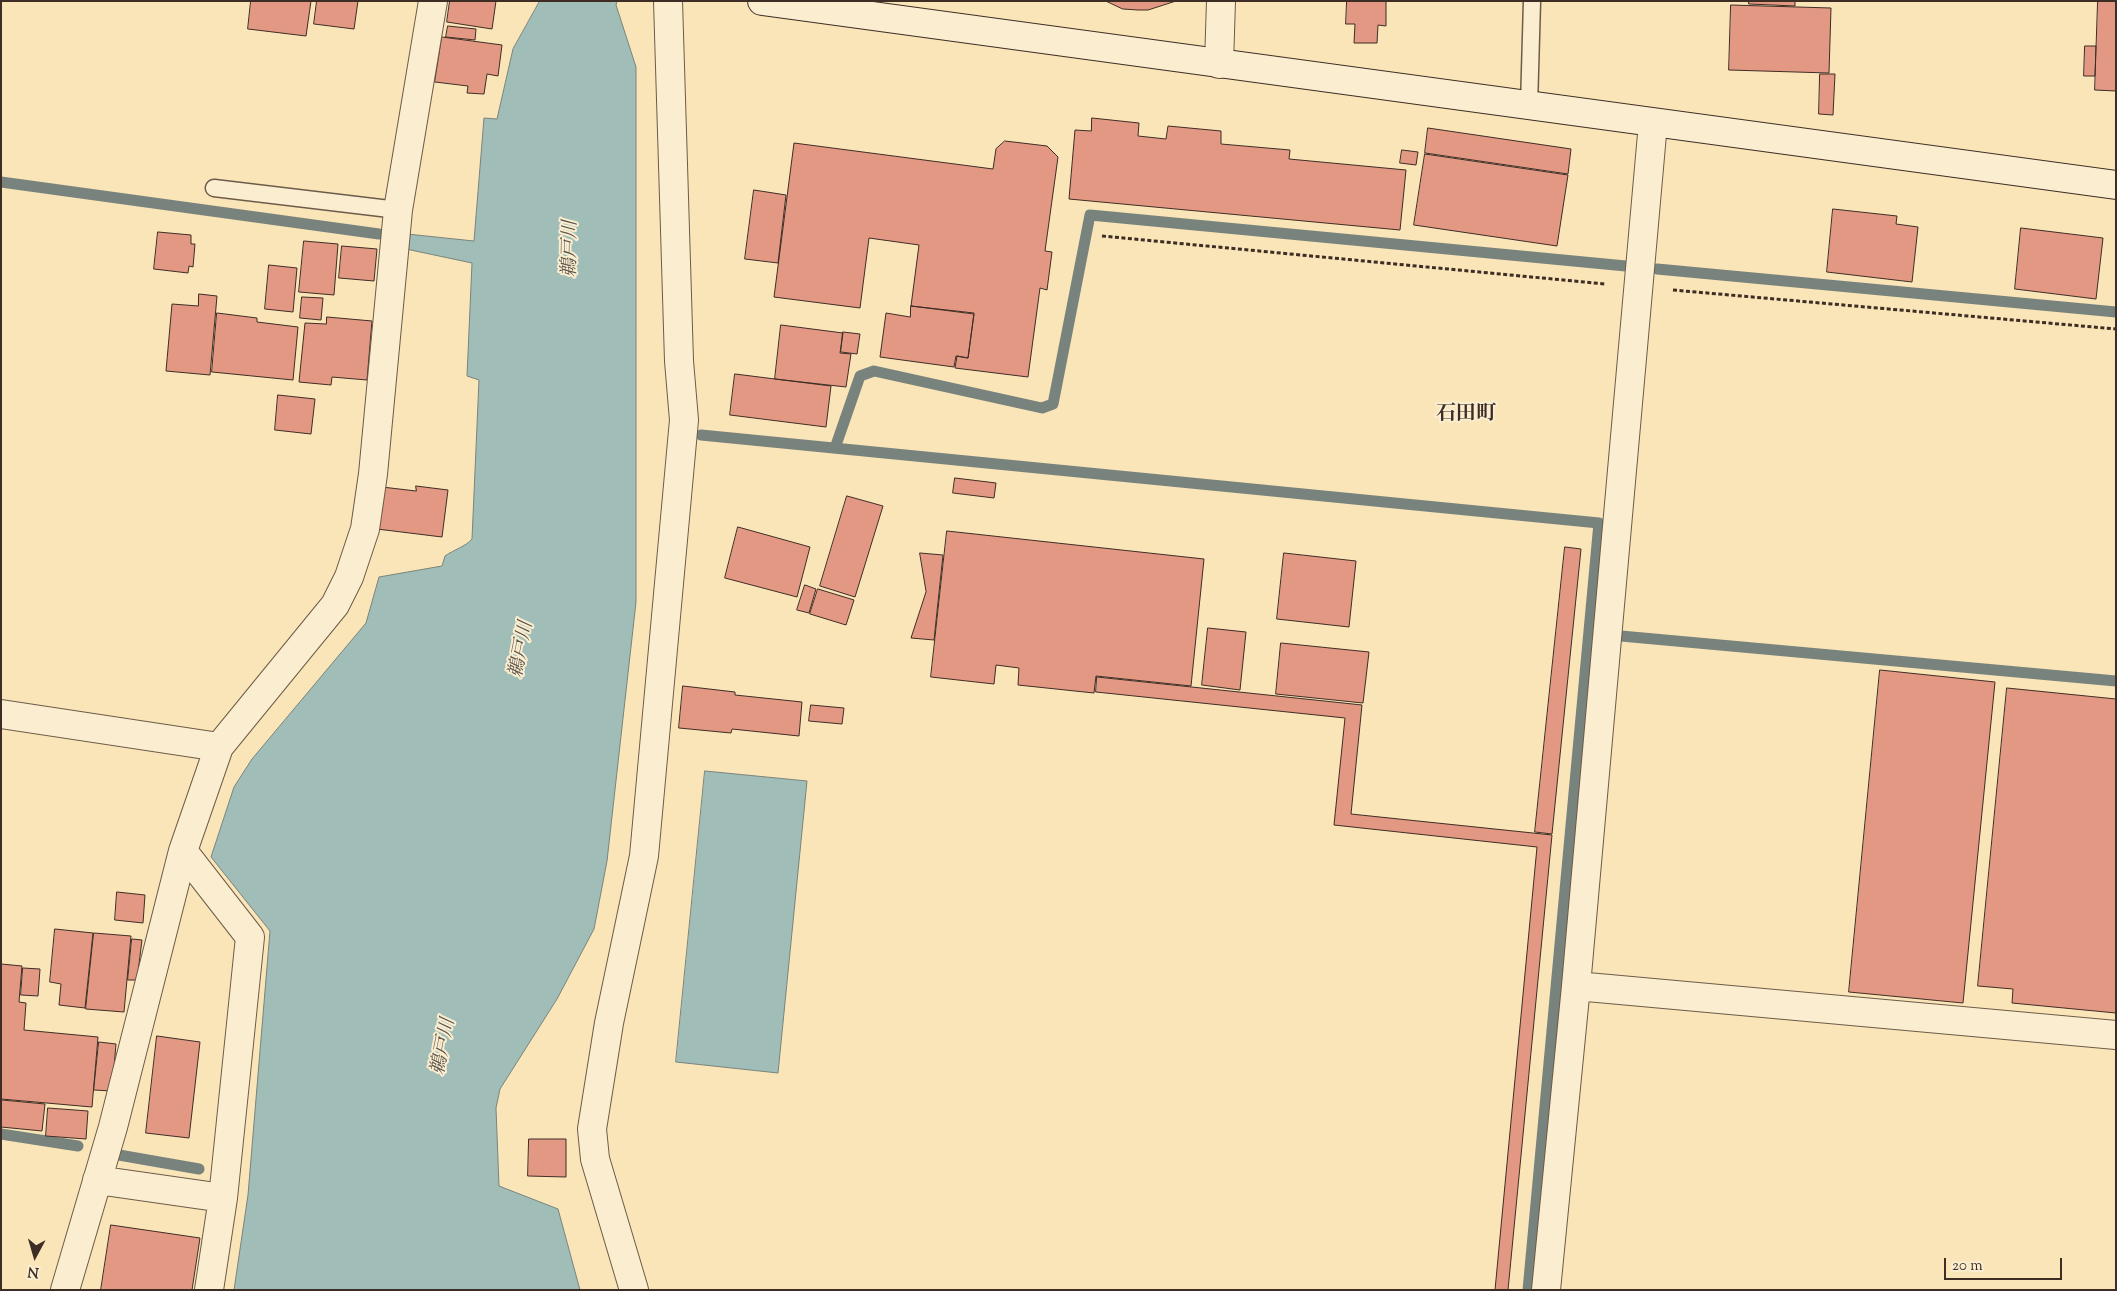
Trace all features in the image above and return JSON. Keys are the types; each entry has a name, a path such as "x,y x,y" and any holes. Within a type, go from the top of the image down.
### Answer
{"street":[{"path":"65,1290 113,1127 183,851 219,746 336,605 349,577 364,529 374,474 398,210 433,1"},
{"path":"634,1290 595,1159 592,1129 609,1023 644,856 684,420 679,361 668,1"},
{"path":"762,1 2116,186"},
{"path":"1219,64 1221,1"},
{"path":"1546,1290 1576,986 1654,123"},
{"path":"1,714 219,746"},
{"path":"183,851 250,937 223,1198 209,1290"},
{"path":"1576,986 2116,1035"},
{"path":"97,1180 223,1198"}],"lane":[{"path":"1529,106 1532,1"},
{"path":"214,188 398,210"}],"water":[{"name":"鵜戸川","path":"540,1 617,1 616,5 636,67 636,602 607,861 594,929 557,999 500,1089 496,1108 499,1186 558,1209 580,1290 234,1290 248,1195 270,931 211,857 234,787 252,759 366,623 379,577 442,566 445,556 472,539 479,380 467,376 472,263 406,249 407,234 474,241 484,118 497,119 513,49"},
{"path":"705,771 807,781 778,1073 676,1062"}],"building":[{"path":"251,1 311,1 306,36 248,29"},
{"path":"317,1 358,1 354,29 314,24"},
{"path":"450,1 496,1 492,29 447,22"},
{"path":"1106,1 1176,1 1148,10 1138,10 1123,9"},
{"path":"1347,1 1386,1 1386,26 1378,25 1377,43 1354,43 1355,24 1346,24"},
{"path":"1749,1 1795,1 1795,6 1749,4"},
{"path":"2098,1 2116,1 2116,91 2095,90"},
{"path":"1731,5 1831,8 1829,73 1729,70"},
{"path":"448,26 476,29 475,40 446,37"},
{"path":"442,37 502,45 498,76 487,74 484,94 467,93 468,86 435,82"},
{"path":"2085,46 2096,46 2095,76 2084,76"},
{"path":"1820,74 1835,74 1833,115 1819,114"},
{"path":"1092,118 1139,123 1138,136 1166,139 1168,126 1221,131 1221,144 1290,150 1289,159 1406,170 1400,230 1069,199 1075,130 1091,131"},
{"path":"1428,128 1571,149 1568,174 1425,153"},
{"path":"1005,141 1047,146 1058,157 1045,251 1052,252 1047,290 1040,288 1028,377 955,368 957,356 968,358 974,313 911,306 919,245 869,238 860,308 774,297 794,143 993,169 996,149"},
{"path":"1402,150 1418,152 1416,165 1400,163"},
{"path":"1425,154 1568,175 1557,246 1414,225"},
{"path":"754,190 786,195 778,263 745,259"},
{"path":"1833,209 1897,216 1896,224 1918,227 1912,282 1827,272"},
{"path":"2021,228 2103,238 2096,299 2015,289"},
{"path":"158,232 191,235 191,244 195,244 193,267 189,266 188,273 154,269"},
{"path":"304,241 338,244 334,295 299,292"},
{"path":"342,246 377,249 374,281 339,278"},
{"path":"269,265 297,268 293,312 265,309"},
{"path":"199,294 217,296 210,375 166,371 172,304 198,306"},
{"path":"302,297 323,298 321,320 300,318"},
{"path":"911,306 974,314 968,358 956,356 954,367 880,357 886,313 910,317"},
{"path":"217,313 257,318 257,322 298,327 293,380 212,372"},
{"path":"327,317 372,321 367,380 332,377 331,385 299,382 305,323 326,324"},
{"path":"781,325 843,333 840,353 851,354 846,387 775,379"},
{"path":"843,332 860,334 857,354 841,352"},
{"path":"735,374 831,386 826,427 730,415"},
{"path":"278,395 315,399 311,434 275,430"},
{"path":"955,478 996,483 994,498 953,493"},
{"path":"416,486 448,490 442,537 377,529 382,487 416,491"},
{"path":"847,496 883,506 855,597 820,586"},
{"path":"738,527 810,547 797,597 725,578"},
{"path":"947,531 1204,559 1191,686 1096,676 1094,693 1018,685 1019,668 996,665 994,684 931,677"},
{"path":"1565,547 1581,549 1552,834 1535,832"},
{"path":"920,553 943,555 934,640 911,638 926,592"},
{"path":"1284,553 1356,561 1349,627 1277,619"},
{"path":"805,585 816,589 809,613 797,610"},
{"path":"818,589 854,600 846,625 810,614"},
{"path":"1208,628 1246,632 1240,690 1202,685"},
{"path":"1281,643 1369,652 1363,703 1276,694"},
{"path":"1880,670 1995,682 1963,1003 1849,992"},
{"path":"1097,677 1362,705 1351,814 1552,835 1508,1290 1495,1290 1537,847 1334,825 1345,718 1096,692"},
{"path":"683,686 735,692 735,695 802,702 799,736 732,729 731,733 679,728"},
{"path":"2007,688 2116,699 2116,1013 2012,1003 2013,989 1978,986"},
{"path":"811,705 844,708 842,724 809,721"},
{"path":"117,892 145,895 143,923 115,920"},
{"path":"55,929 93,933 85,1008 59,1005 61,984 50,982"},
{"path":"94,933 131,936 124,1012 86,1009"},
{"path":"132,939 142,940 137,980 128,980"},
{"path":"1,964 22,966 19,1002 26,1003 24,1030 98,1037 92,1107 1,1099"},
{"path":"23,968 40,969 38,996 21,995"},
{"path":"157,1036 200,1042 189,1138 146,1133"},
{"path":"99,1042 116,1044 112,1091 94,1090"},
{"path":"2,1100 45,1104 42,1131 1,1127"},
{"path":"48,1108 88,1111 86,1139 46,1136"},
{"path":"529,1139 566,1139 566,1177 528,1176"},
{"path":"111,1225 200,1238 192,1290 101,1290"}],"waterway":[{"path":"1,182 379,234"},
{"path":"835,448 860,376 874,371 1042,408 1053,404 1090,215 1626,266"},
{"path":"1657,269 2116,312"},
{"path":"701,435 1599,523 1528,1290"},
{"path":"1621,636 2116,681"},
{"path":"1,1134 78,1146"},
{"path":"119,1155 199,1169"}],"district":[{"name":"石田町","path":"1466,416"}]}
